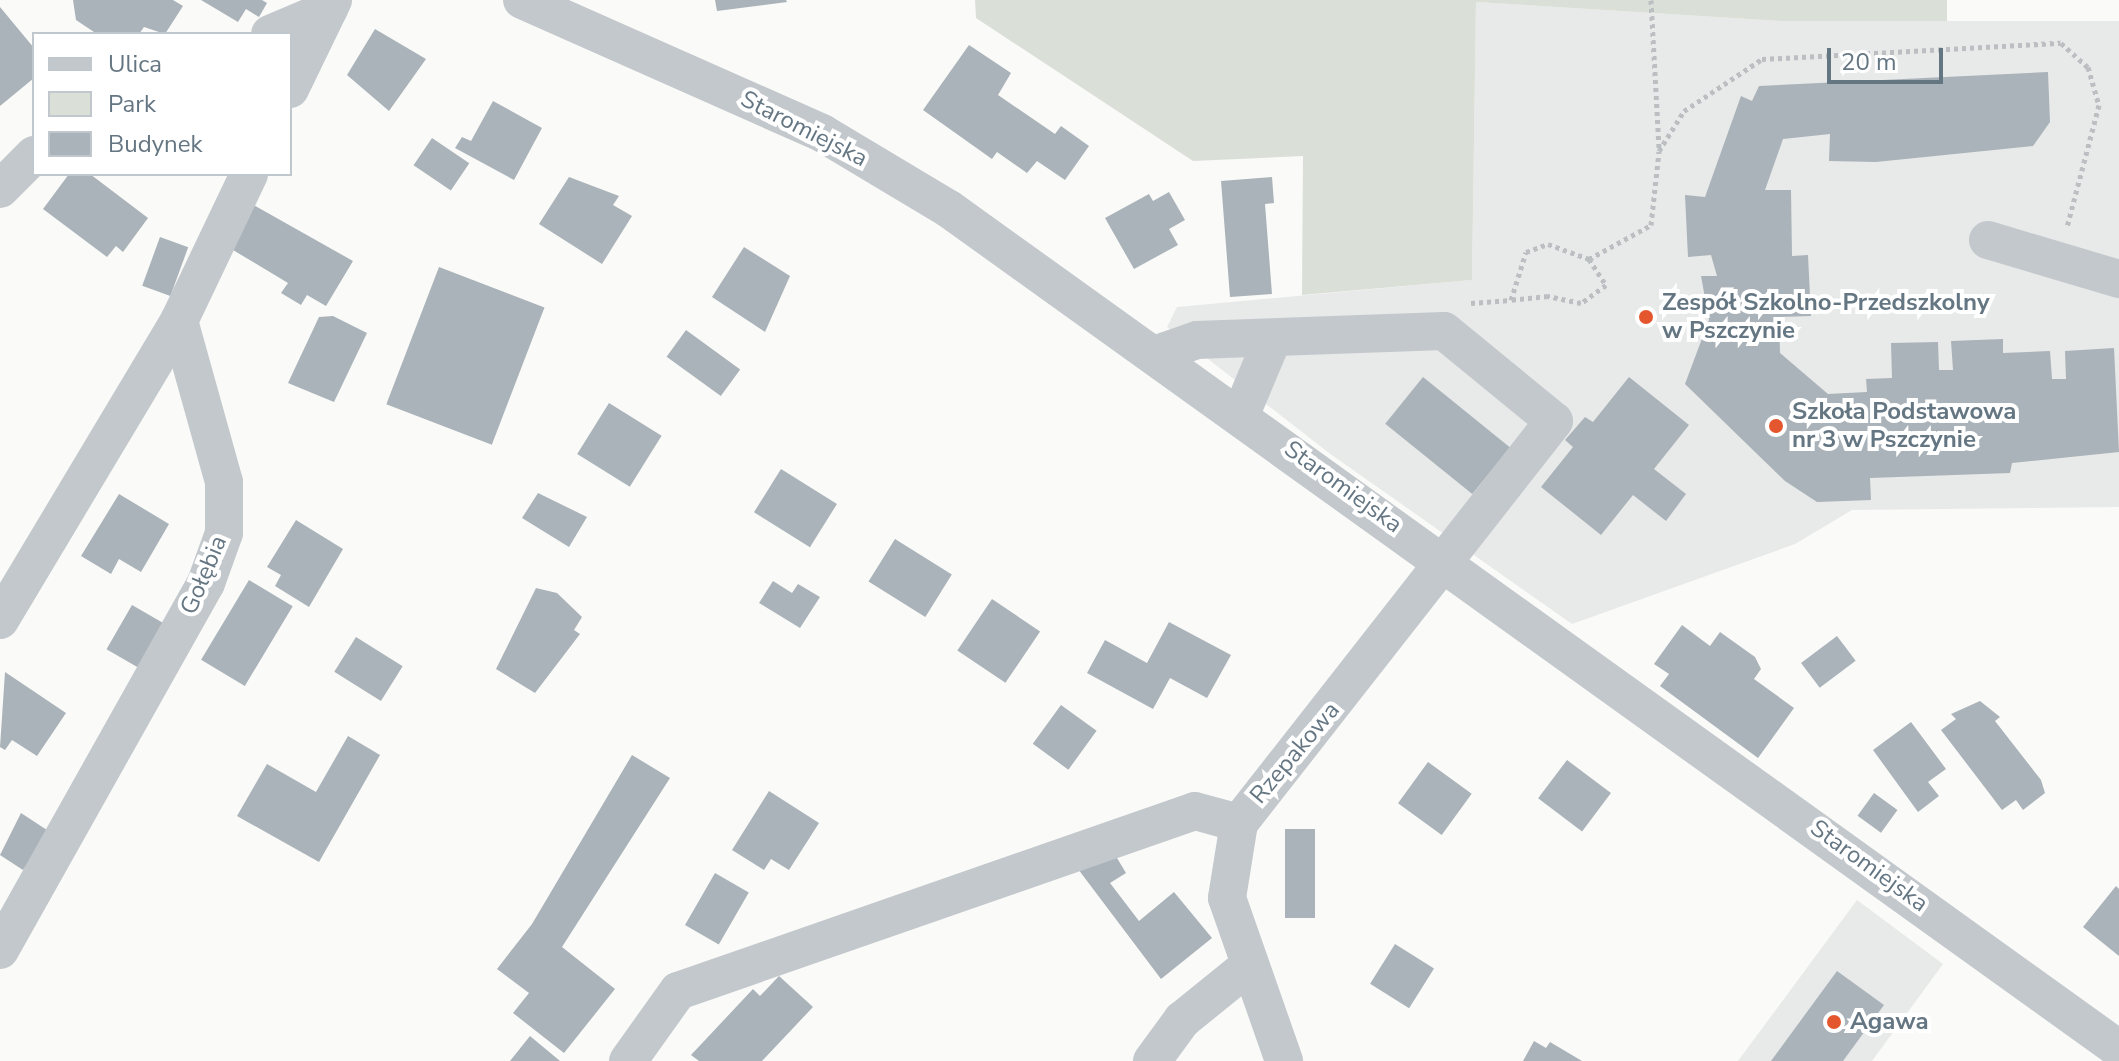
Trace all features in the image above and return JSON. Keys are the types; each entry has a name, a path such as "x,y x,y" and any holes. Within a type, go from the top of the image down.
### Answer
{"street":[{"name":"Staromiejska","path":"522,0 822,133 949,209 1445,560 2119,1049"},
{"path":"274,32 331,4"},
{"path":"292,85 331,4"},
{"path":"0,189 32,157"},
{"path":"0,620 179,321 248,176"},
{"path":"1988,240 2119,279"},
{"name":"Gołębia","path":"0,950 206,583 224,533 224,482 179,321"},
{"name":"Rzepakowa","path":"1273,338 1444,331 1554,421 1239,823 1227,898 1284,1061"},
{"path":"1157,354 1197,340 1273,338 1241,414"},
{"path":"628,1061 678,991 1195,811 1239,823"},
{"path":"1152,1061 1182,1020 1250,965"}],"path":[{"path":"1589,259 1651,225 1659,151 1651,0"},
{"path":"1659,151 1684,111 1762,59 2061,43 2088,67 2099,105 2058,261"},
{"path":"1511,300 1548,296 1581,303 1606,285"}],"shaded area":[{"name":"Zespół Szkolno-Przedszkolny w Pszczynie","path":"1476,2 1781,21 2119,21 2119,507 1852,510 1795,544 1572,624 1329,453 1167,327 1177,307 1472,280"},
{"path":"1857,900 1943,964 1872,1061 1738,1061"}],"green space":[{"path":"975,0 1947,0 1947,21 1781,21 1476,2 1472,280 1302,295 1303,156 1193,161 976,18"}],"building":[{"path":"73,0 173,0 183,6 166,32 144,27 140,32 94,32 76,20"},
{"path":"201,0 262,0 267,3 259,17 246,9 238,22"},
{"path":"715,0 786,0 787,2 717,11"},
{"path":"0,7 32,46 32,80 0,106"},
{"path":"375,29 426,59 389,111 347,75"},
{"path":"969,45 1011,73 998,95 1055,134 1061,126 1089,146 1065,180 1037,161 1027,173 997,152 992,159 923,110"},
{"path":"2048,72 2050,122 2033,146 1876,162 1829,161 1830,134 1783,139 1765,190 1791,190 1792,256 1808,255 1811,316 1779,317 1780,353 1828,394 1867,392 1866,379 1892,378 1891,343 1938,342 1939,370 1953,370 1951,341 2003,339 2003,353 2050,351 2052,379 2066,379 2065,351 2114,348 2119,452 2012,463 2010,473 1870,478 1871,500 1817,502 1785,481 1685,384 1709,320 1701,276 1717,276 1711,255 1688,257 1685,195 1705,197 1741,96 1752,101 1759,86"},
{"path":"493,101 542,128 514,180 455,148 462,137 471,141"},
{"path":"432,138 469,163 451,191 414,165"},
{"path":"68,176 93,176 148,218 123,252 116,246 107,257 43,209"},
{"path":"569,177 619,196 613,205 632,216 602,264 539,224"},
{"path":"1272,177 1274,203 1265,204 1272,294 1230,297 1221,181"},
{"path":"1169,192 1185,220 1169,229 1178,245 1134,269 1105,218 1149,194 1153,201"},
{"path":"248,202 353,261 326,306 307,295 301,305 281,293 288,283 223,244"},
{"path":"160,237 188,247 170,296 142,286"},
{"path":"744,247 790,276 765,332 712,297"},
{"path":"439,267 544,307 492,445 386,404"},
{"path":"333,316 367,333 334,402 288,383 319,317"},
{"path":"686,330 740,369 721,396 667,357"},
{"path":"1423,377 1510,447 1472,494 1385,424"},
{"path":"1629,377 1689,425 1654,469 1686,494 1666,521 1633,495 1601,535 1541,487 1573,447 1565,440 1585,417 1593,422"},
{"path":"609,403 662,436 630,487 577,454"},
{"path":"781,469 837,504 810,547 754,512"},
{"path":"538,493 587,517 569,547 522,518"},
{"path":"119,494 169,524 141,572 119,559 111,574 81,556"},
{"path":"296,520 343,549 309,607 275,586 281,575 267,567"},
{"path":"895,539 952,575 925,617 869,581"},
{"path":"249,580 293,606 245,686 201,660"},
{"path":"773,581 792,593 798,584 820,597 800,628 759,603"},
{"path":"536,588 557,593 582,617 574,630 580,634 535,693 496,669"},
{"path":"992,599 1040,631 1005,683 957,650"},
{"path":"132,605 163,623 138,667 106,649"},
{"path":"1169,622 1231,655 1207,698 1170,678 1153,709 1087,673 1105,640 1147,663"},
{"path":"1682,625 1710,646 1720,632 1755,657 1761,669 1754,679 1794,708 1758,758 1660,686 1669,674 1654,664"},
{"path":"1837,636 1856,661 1820,688 1801,663"},
{"path":"356,637 403,666 381,701 334,672"},
{"path":"5,672 66,713 37,756 12,740 5,750 0,747"},
{"path":"1980,701 2000,717 1995,721 2041,780 2045,793 2023,810 2016,800 2002,810 1941,730 1956,719 1951,714"},
{"path":"1061,705 1097,731 1068,770 1033,744"},
{"path":"1911,722 1946,769 1928,782 1939,796 1918,812 1873,750"},
{"path":"348,736 380,755 319,862 237,816 267,764 316,792"},
{"path":"632,755 670,778 562,947 615,989 564,1053 513,1013 529,993 497,969 532,924"},
{"path":"1567,760 1611,793 1582,831 1538,798"},
{"path":"1428,762 1472,794 1442,835 1398,803"},
{"path":"769,791 819,823 789,870 771,859 764,870 732,850"},
{"path":"1874,793 1897,810 1881,833 1858,816"},
{"path":"21,813 50,832 23,870 0,855"},
{"path":"1285,829 1315,829 1315,918 1285,918"},
{"path":"1114,853 1126,873 1110,883 1139,921 1174,892 1212,938 1161,979 1078,869"},
{"path":"715,873 749,892 719,944 685,925"},
{"path":"2116,886 2119,889 2119,956 2083,927"},
{"path":"1395,944 1434,968 1409,1008 1370,984"},
{"name":"Agawa","path":"1837,971 1884,1005 1843,1061 1771,1061"},
{"path":"779,976 813,1007 762,1061 699,1061 691,1055 753,989 760,996"},
{"path":"530,1036 560,1061 510,1061"},
{"path":"1534,1041 1546,1048 1550,1042 1582,1061 1523,1061"}],"place":[{"name":"Zespół Szkolno-Przedszkolny w Pszczynie","path":"1646,317"},
{"name":"Szkoła Podstawowa nr 3 w Pszczynie","path":"1776,426"},
{"name":"Agawa","path":"1834,1022"}]}
